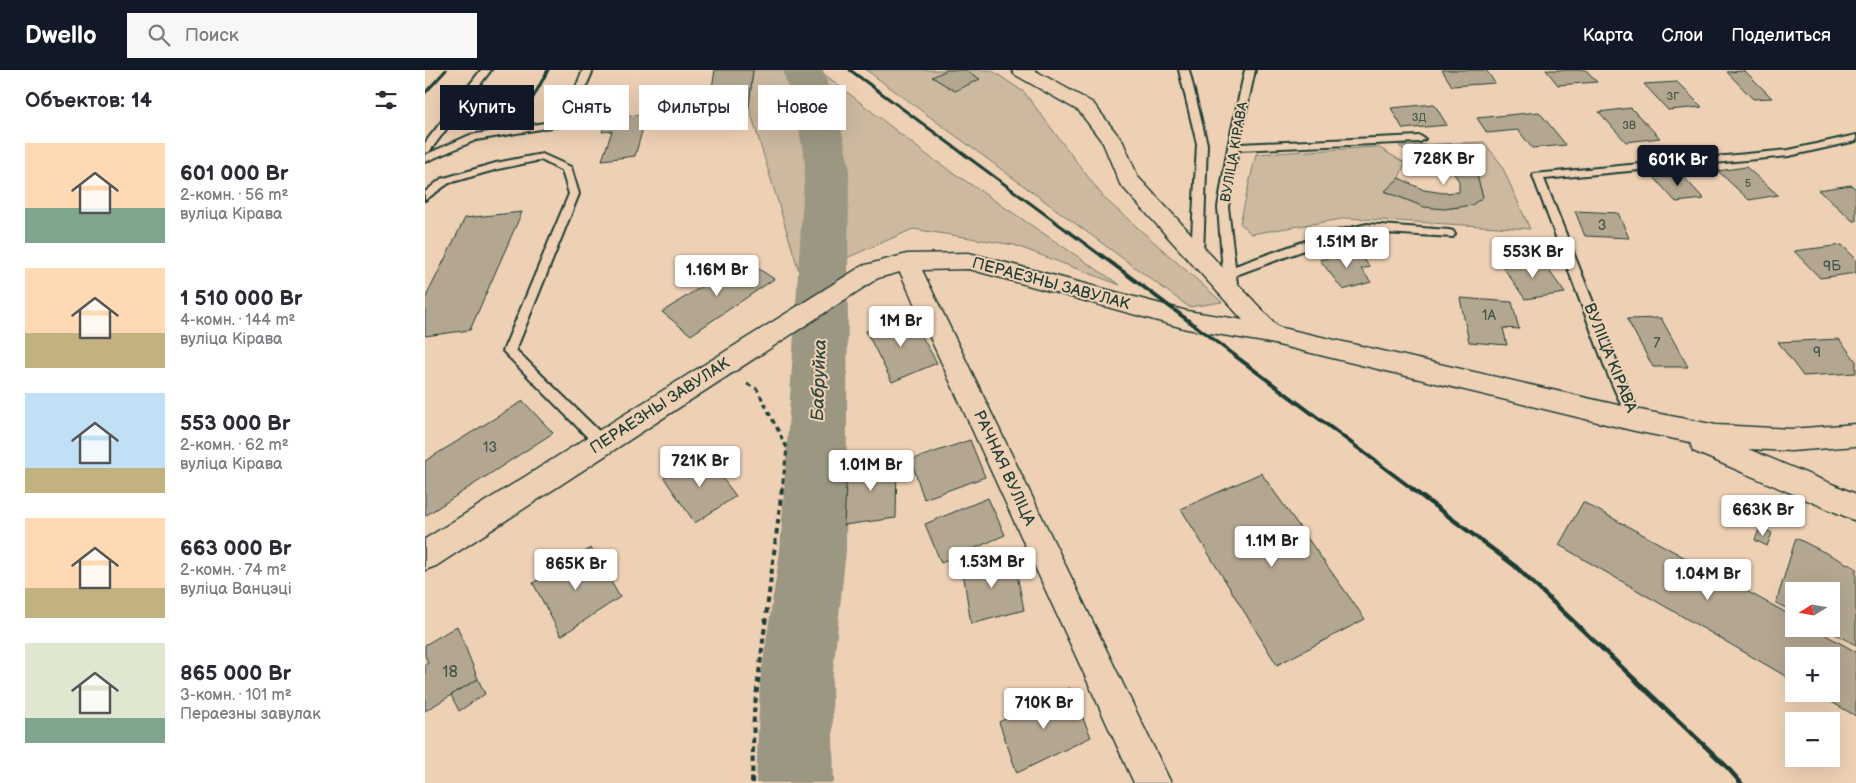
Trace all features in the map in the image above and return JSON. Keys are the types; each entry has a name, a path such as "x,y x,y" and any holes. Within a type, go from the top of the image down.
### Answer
{"street":[{"path":"1021,70 1086,107 1113,142 1128,179 1270,334"},
{"name":"ПЕРАЕЗНЫ ЗАВУЛАК","path":"425,556 870,272 907,262 969,261 1187,320 1270,334"},
{"name":"РАЧНАЯ ВУЛІЦА","path":"907,262 1153,783"},
{"name":"ВУЛІЦА КІРАВА","path":"1270,334 1635,420 1716,436 1791,440 1856,435"},
{"path":"1635,420 1713,447 1856,508"}],"lane":[{"path":"425,150 486,70"},
{"path":"425,159 474,137 567,122 588,70"},
{"path":"1184,70 1202,144 1197,255"},
{"name":"ВУЛІЦА КІРАВА","path":"1233,294 1229,273 1223,207 1233,147 1250,70"},
{"name":"ВУЛІЦА КІРАВА","path":"1635,420 1615,375 1538,176 1789,153 1856,138"},
{"path":"1233,147 1420,139"},
{"path":"425,197 445,181 496,166 542,157 567,169 574,194 509,352 602,443"},
{"path":"1229,273 1329,237 1367,228 1449,234"}],"path":[{"path":"715,370 757,389 787,448 754,713 752,783"}],"shaded area":[{"path":"753,70 819,70 838,85 758,85 758,130 846,130 846,91 927,155 1120,285 1014,245 913,229 801,278 749,107"},
{"path":"866,70 991,70 1024,92 1104,198 1222,302 1189,307"},
{"path":"1484,142 1501,164 1530,229 1348,218 1251,234 1240,223 1256,154 1378,147 1405,163 1399,178 1385,192 1422,205 1447,208 1471,204 1483,197 1470,165 1454,149 1416,159 1399,146"}],"building":[{"path":"715,70 753,70 749,107 748,85 712,85"},
{"path":"947,70 965,70 980,79 955,91 932,77"},
{"path":"1442,70 1486,70 1495,83 1452,86"},
{"path":"1546,70 1586,70 1597,82 1558,85"},
{"path":"1745,71 1772,98 1753,99 1727,72"},
{"path":"1677,82 1702,107 1668,110 1644,84"},
{"path":"1434,104 1447,125 1403,129 1391,108"},
{"path":"1631,108 1660,138 1626,142 1599,112"},
{"path":"1539,112 1566,145 1532,148 1518,130 1487,133 1477,118"},
{"path":"639,115 639,130 642,130 635,156 602,160 612,131 602,132 603,130 629,130 629,116"},
{"path":"1454,149 1471,165 1477,176 1483,197 1472,205 1444,209 1424,207 1385,191 1399,178 1424,190 1444,193 1459,192 1459,181 1452,171 1435,155"},
{"path":"1746,167 1778,195 1749,200 1718,171"},
{"path":"1680,173 1704,199 1676,202 1652,175"},
{"path":"1851,185 1856,189 1856,221 1853,221 1818,190"},
{"path":"1575,211 1618,213 1629,238 1585,236"},
{"path":"522,212 470,330 425,336 425,299 465,218"},
{"path":"1842,245 1856,259 1856,273 1820,278 1794,251"},
{"path":"1356,250 1370,267 1361,269 1371,282 1343,290 1320,260"},
{"path":"1540,258 1565,293 1525,299 1501,264"},
{"path":"744,259 774,279 691,335 662,312"},
{"path":"1460,298 1512,302 1519,329 1503,328 1507,345 1469,342"},
{"path":"909,314 937,363 892,382 866,331"},
{"path":"1661,318 1688,367 1653,367 1627,319"},
{"path":"1839,339 1856,361 1856,373 1803,376 1778,342"},
{"path":"523,401 553,433 425,516 425,461"},
{"path":"970,440 985,477 924,499 911,460"},
{"path":"704,454 736,496 695,523 664,478"},
{"path":"897,458 896,518 844,525 847,465"},
{"path":"1261,473 1365,619 1277,665 1181,509"},
{"path":"988,498 1005,535 941,563 925,524"},
{"path":"1583,502 1785,612 1785,638 1831,638 1856,652 1856,716 1831,702 1840,702 1840,647 1785,647 1785,676 1559,545"},
{"path":"1760,527 1772,533 1767,546 1755,540"},
{"path":"1796,538 1856,568 1856,645 1840,637 1840,582 1785,582 1785,608 1776,603"},
{"path":"591,548 620,597 561,636 533,583"},
{"path":"1013,554 1024,610 971,624 962,566"},
{"path":"457,626 478,679 425,711 425,665 428,663 425,655 425,645"},
{"path":"478,679 485,694 459,711 451,695"},
{"path":"1070,688 1091,737 1017,773 999,722"}],"waterway":[{"name":"Бабруйка","path":"795,783 796,681 813,551 827,165 819,123 803,70"}],"railway":[{"path":"425,93 446,70"},
{"path":"534,96 548,70"},
{"path":"850,70 1103,257"},
{"path":"1101,255 1414,490"},
{"path":"1412,489 1515,566 1726,766 1741,783"}]}
